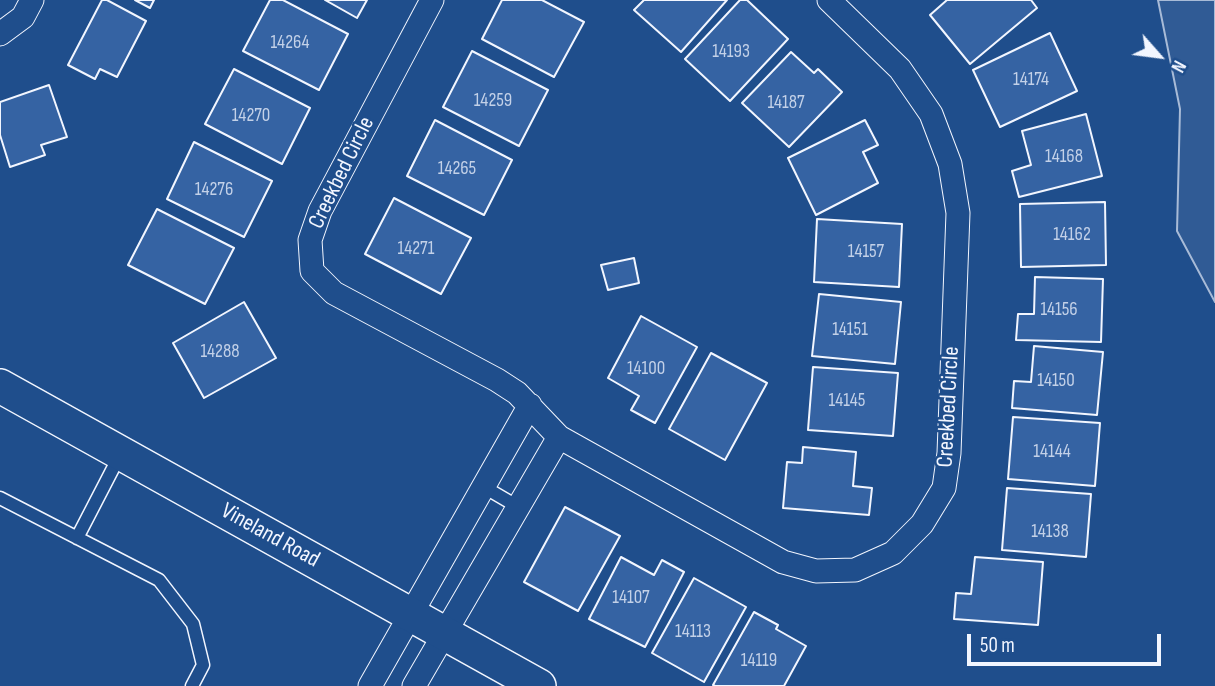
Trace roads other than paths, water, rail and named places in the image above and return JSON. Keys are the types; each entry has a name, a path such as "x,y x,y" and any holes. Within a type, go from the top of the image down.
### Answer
{"main road":[{"name":"Vineland Road","path":"0,386 539,686"}],"street":[{"path":"0,34 23,17 32,0"},
{"name":"Creekbed Circle","path":"432,0 320,211 310,240 312,271 334,293 497,380 530,405 559,437 783,562 816,570 855,570 893,553 922,524 944,488 949,453 958,213 950,164 932,114 900,69 829,0"},
{"path":"370,686 530,405"},
{"path":"414,686 559,437"}],"lane":[{"path":"77,538 121,453"},
{"path":"484,487 520,508"},
{"path":"0,498 159,580 193,624 203,665 192,686"}]}
